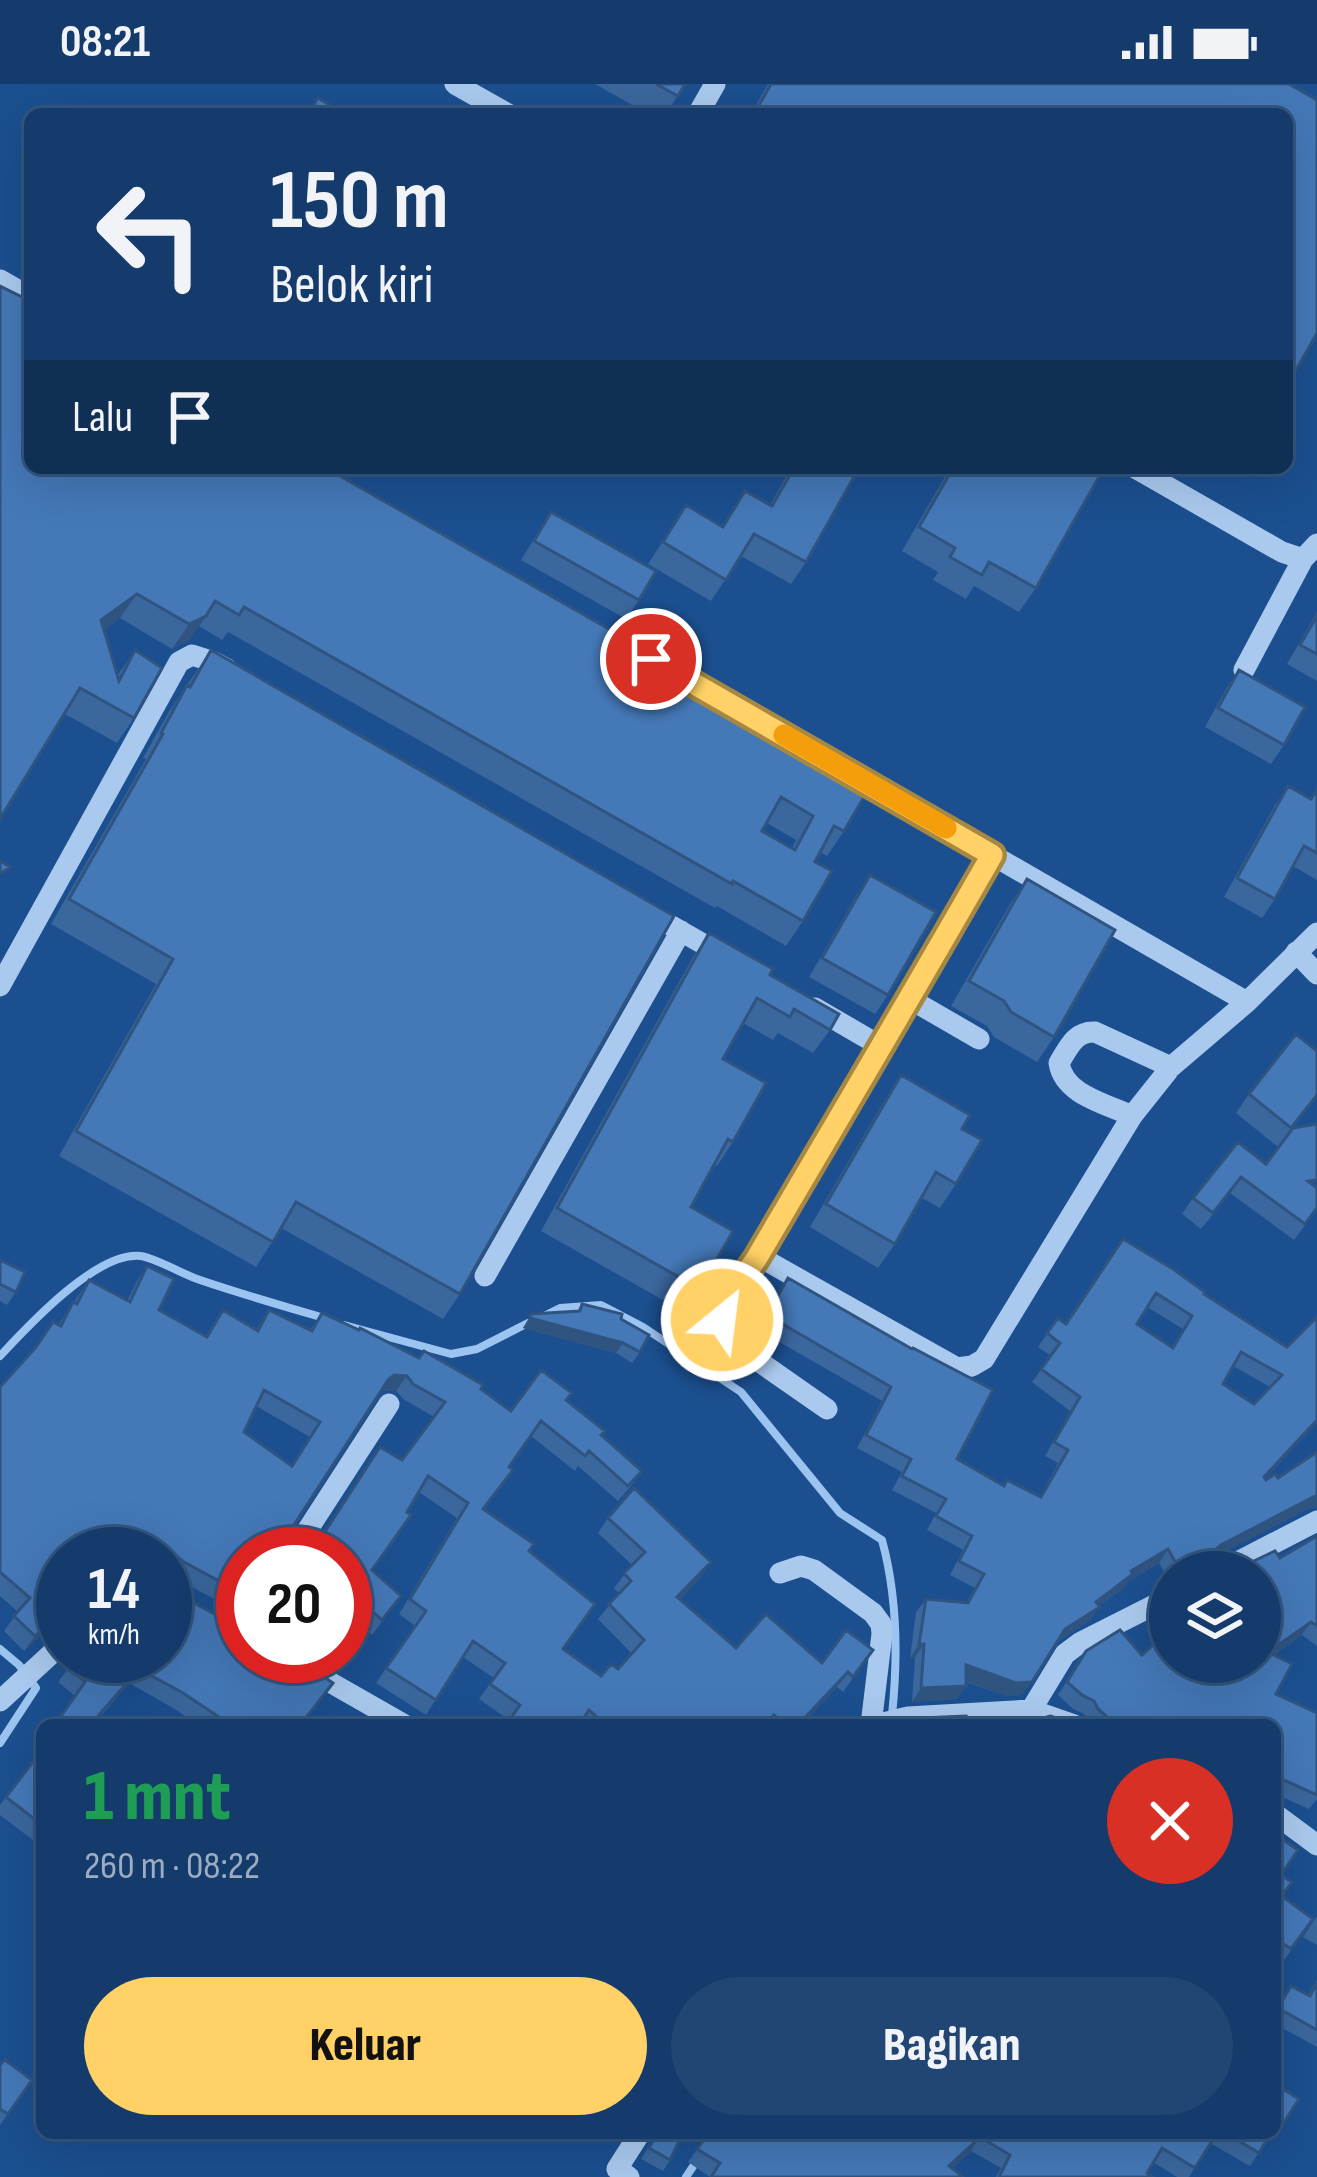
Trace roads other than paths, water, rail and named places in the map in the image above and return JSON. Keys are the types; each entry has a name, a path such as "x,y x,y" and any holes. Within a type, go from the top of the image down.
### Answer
{"street":[{"path":"455,84 497,108"},
{"path":"1146,474 1282,552 1310,552 1244,670"},
{"path":"0,986 9,949 179,662 192,655 255,685"},
{"path":"832,763 1247,1002"},
{"path":"827,1409 734,1344 722,1309 758,1256 992,855"},
{"path":"620,896 741,966"},
{"path":"485,1276 681,931"},
{"path":"758,1256 957,1368 984,1359 1132,1116 1171,1067 1317,933"},
{"path":"1297,952 1317,974"},
{"path":"910,999 979,1039"},
{"path":"802,1001 882,1047"},
{"path":"1132,1116 1068,1086 1059,1063 1076,1036 1095,1031 1171,1067"},
{"path":"309,1527 389,1404"},
{"path":"1259,1551 1317,1521"},
{"path":"780,1574 801,1566 814,1570 881,1624 875,1719"},
{"path":"1031,1710 1065,1654 1149,1608"},
{"path":"6,1695 36,1667"},
{"path":"331,1683 394,1719"},
{"path":"899,1719 1031,1710 1057,1719"},
{"path":"1281,1818 1317,1845"},
{"path":"628,2177 617,2169 636,2139"}],"waterway":[{"path":"0,1356 64,1293 122,1258 146,1257 200,1280 324,1318"},
{"path":"542,1317 560,1308 601,1305 643,1327 741,1392 840,1513 882,1540 895,1627 892,1715"},
{"path":"344,1325 451,1354 477,1349 528,1323"},
{"path":"0,1649 36,1688 0,1743"},
{"path":"686,2177 698,2159"}]}
